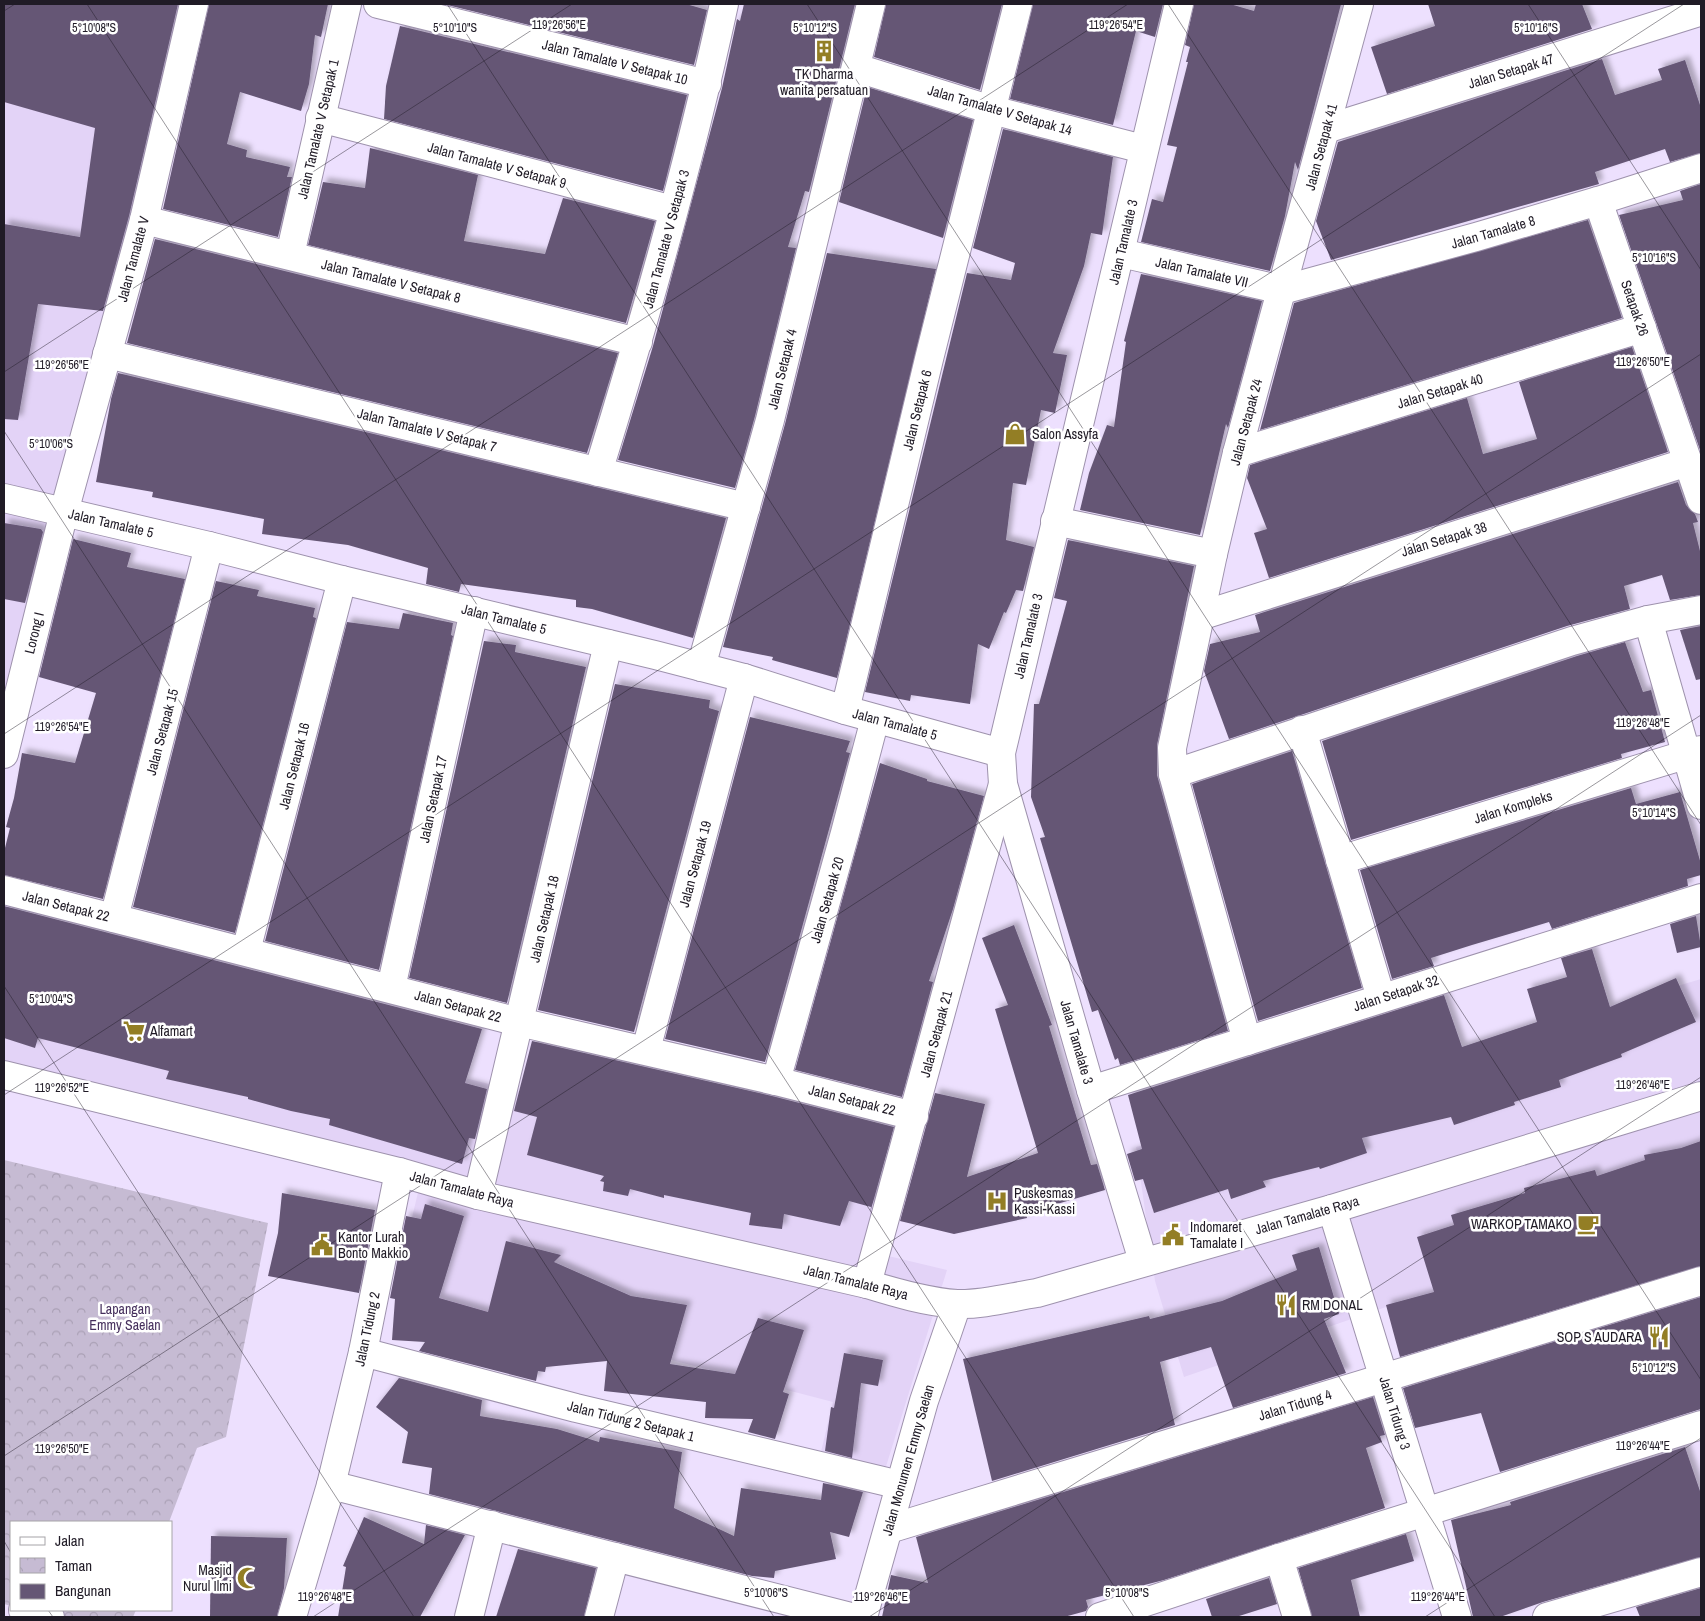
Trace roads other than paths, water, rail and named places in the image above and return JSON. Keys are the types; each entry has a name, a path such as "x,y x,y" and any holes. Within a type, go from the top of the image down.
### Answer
{"street":[{"name":"Jalan Tamalate V","path":"64,512 144,220 194,4"},
{"name":"Jalan Tamalate V Setapak 1","path":"290,255 347,4"},
{"name":"Jalan Tamalate V Setapak 10","path":"378,4 707,84"},
{"name":"Jalan Tamalate V Setapak 3","path":"598,472 638,342 707,84 724,4"},
{"name":"Jalan Setapak 4","path":"701,667 746,507 857,68 871,4"},
{"name":"Jalan Setapak 6","path":"844,710 1018,4"},
{"name":"Jalan Tamalate 3","path":"1144,1262 1091,1090 1003,784 1001,753 1179,4"},
{"name":"Jalan Setapak 41","path":"1282,290 1358,4"},
{"name":"Jalan Setapak 47","path":"1326,129 1696,16"},
{"name":"Jalan Tamalate V Setapak 14","path":"857,68 992,110 1143,149"},
{"name":"Jalan Tamalate V Setapak 9","path":"320,118 673,210"},
{"name":"Jalan Tamalate 8","path":"1282,290 1598,201 1701,168"},
{"name":"Setapak 26","path":"1598,201 1701,500"},
{"name":"Jalan Tamalate V Setapak 8","path":"144,220 638,342"},
{"name":"Jalan Tamalate VII","path":"1121,254 1282,290"},
{"name":"Jalan Setapak 24","path":"1247,1041 1173,774 1172,748 1213,554 1237,454 1282,290"},
{"name":"Jalan Setapak 40","path":"1237,454 1642,328"},
{"name":"Jalan Tamalate V Setapak 7","path":"107,354 746,507"},
{"name":"Jalan Setapak 38","path":"1200,616 1688,462"},
{"name":"Jalan Tamalate 5","path":"4,498 209,546 701,667 744,678 875,719 1001,753"},
{"name":"Lorong I","path":"4,754 64,512"},
{"path":"1056,521 1213,554"},
{"name":"Jalan Setapak 15","path":"114,918 209,546"},
{"name":"Jalan Setapak 16","path":"246,951 342,580"},
{"path":"1173,774 1480,670 1648,620 1701,610"},
{"name":"Jalan Setapak 17","path":"391,988 474,611"},
{"path":"1648,620 1694,752 1701,805"},
{"name":"Jalan Setapak 18","path":"478,1195 608,644"},
{"name":"Jalan Setapak 19","path":"646,1050 744,678"},
{"name":"Jalan Setapak 20","path":"776,1081 846,833 875,719"},
{"path":"1302,730 1381,998"},
{"name":"Jalan Kompleks","path":"1340,860 1694,752"},
{"name":"Jalan Setapak 21","path":"867,1284 1003,784"},
{"name":"Jalan Setapak 22","path":"4,890 519,1022 646,1050 914,1116"},
{"name":"Jalan Setapak 32","path":"1091,1090 1701,898"},
{"name":"Jalan Tamalate Raya","path":"4,1075 399,1172 478,1195 867,1284 904,1295 957,1304 1036,1293 1332,1208 1701,1096"},
{"name":"Jalan Tidung 2","path":"292,1617 330,1485 363,1352 399,1172"},
{"name":"Jalan Tidung 3","path":"1332,1208 1458,1617"},
{"name":"Jalan Tidung 4","path":"888,1529 1701,1281"},
{"name":"Jalan Monumen Emmy Saelan","path":"863,1617 924,1401 957,1304"},
{"name":"Jalan Tidung 2 Setapak 1","path":"363,1352 576,1408 900,1486"},
{"path":"1100,1617 1701,1424"},
{"path":"330,1485 851,1617"},
{"path":"469,1617 492,1525"},
{"path":"599,1617 615,1557"},
{"path":"1279,1558 1297,1617"},
{"path":"1547,1617 1619,1607 1701,1572"},
{"path":"27,1611 50,1617"}],"place":[{"name":"TK Dharma wanita persatuan","path":"824,51"},
{"name":"Salon Assyfa","path":"1015,434"},
{"name":"Alfamart","path":"134,1031"},
{"name":"Puskesmas Kassi-Kassi","path":"997,1201"},
{"name":"WARKOP TAMAKO","path":"1588,1224"},
{"name":"Indomaret Tamalate I","path":"1173,1235"},
{"name":"Kantor Lurah Bonto Makkio","path":"322,1245"},
{"name":"RM DONAL","path":"1286,1305"},
{"name":"SOP S AUDARA","path":"1659,1337"},
{"name":"Masjid Nurul Ilmi","path":"248,1578"}],"park label":[{"name":"Lapangan Emmy Saelan","path":"125,1318"}]}
